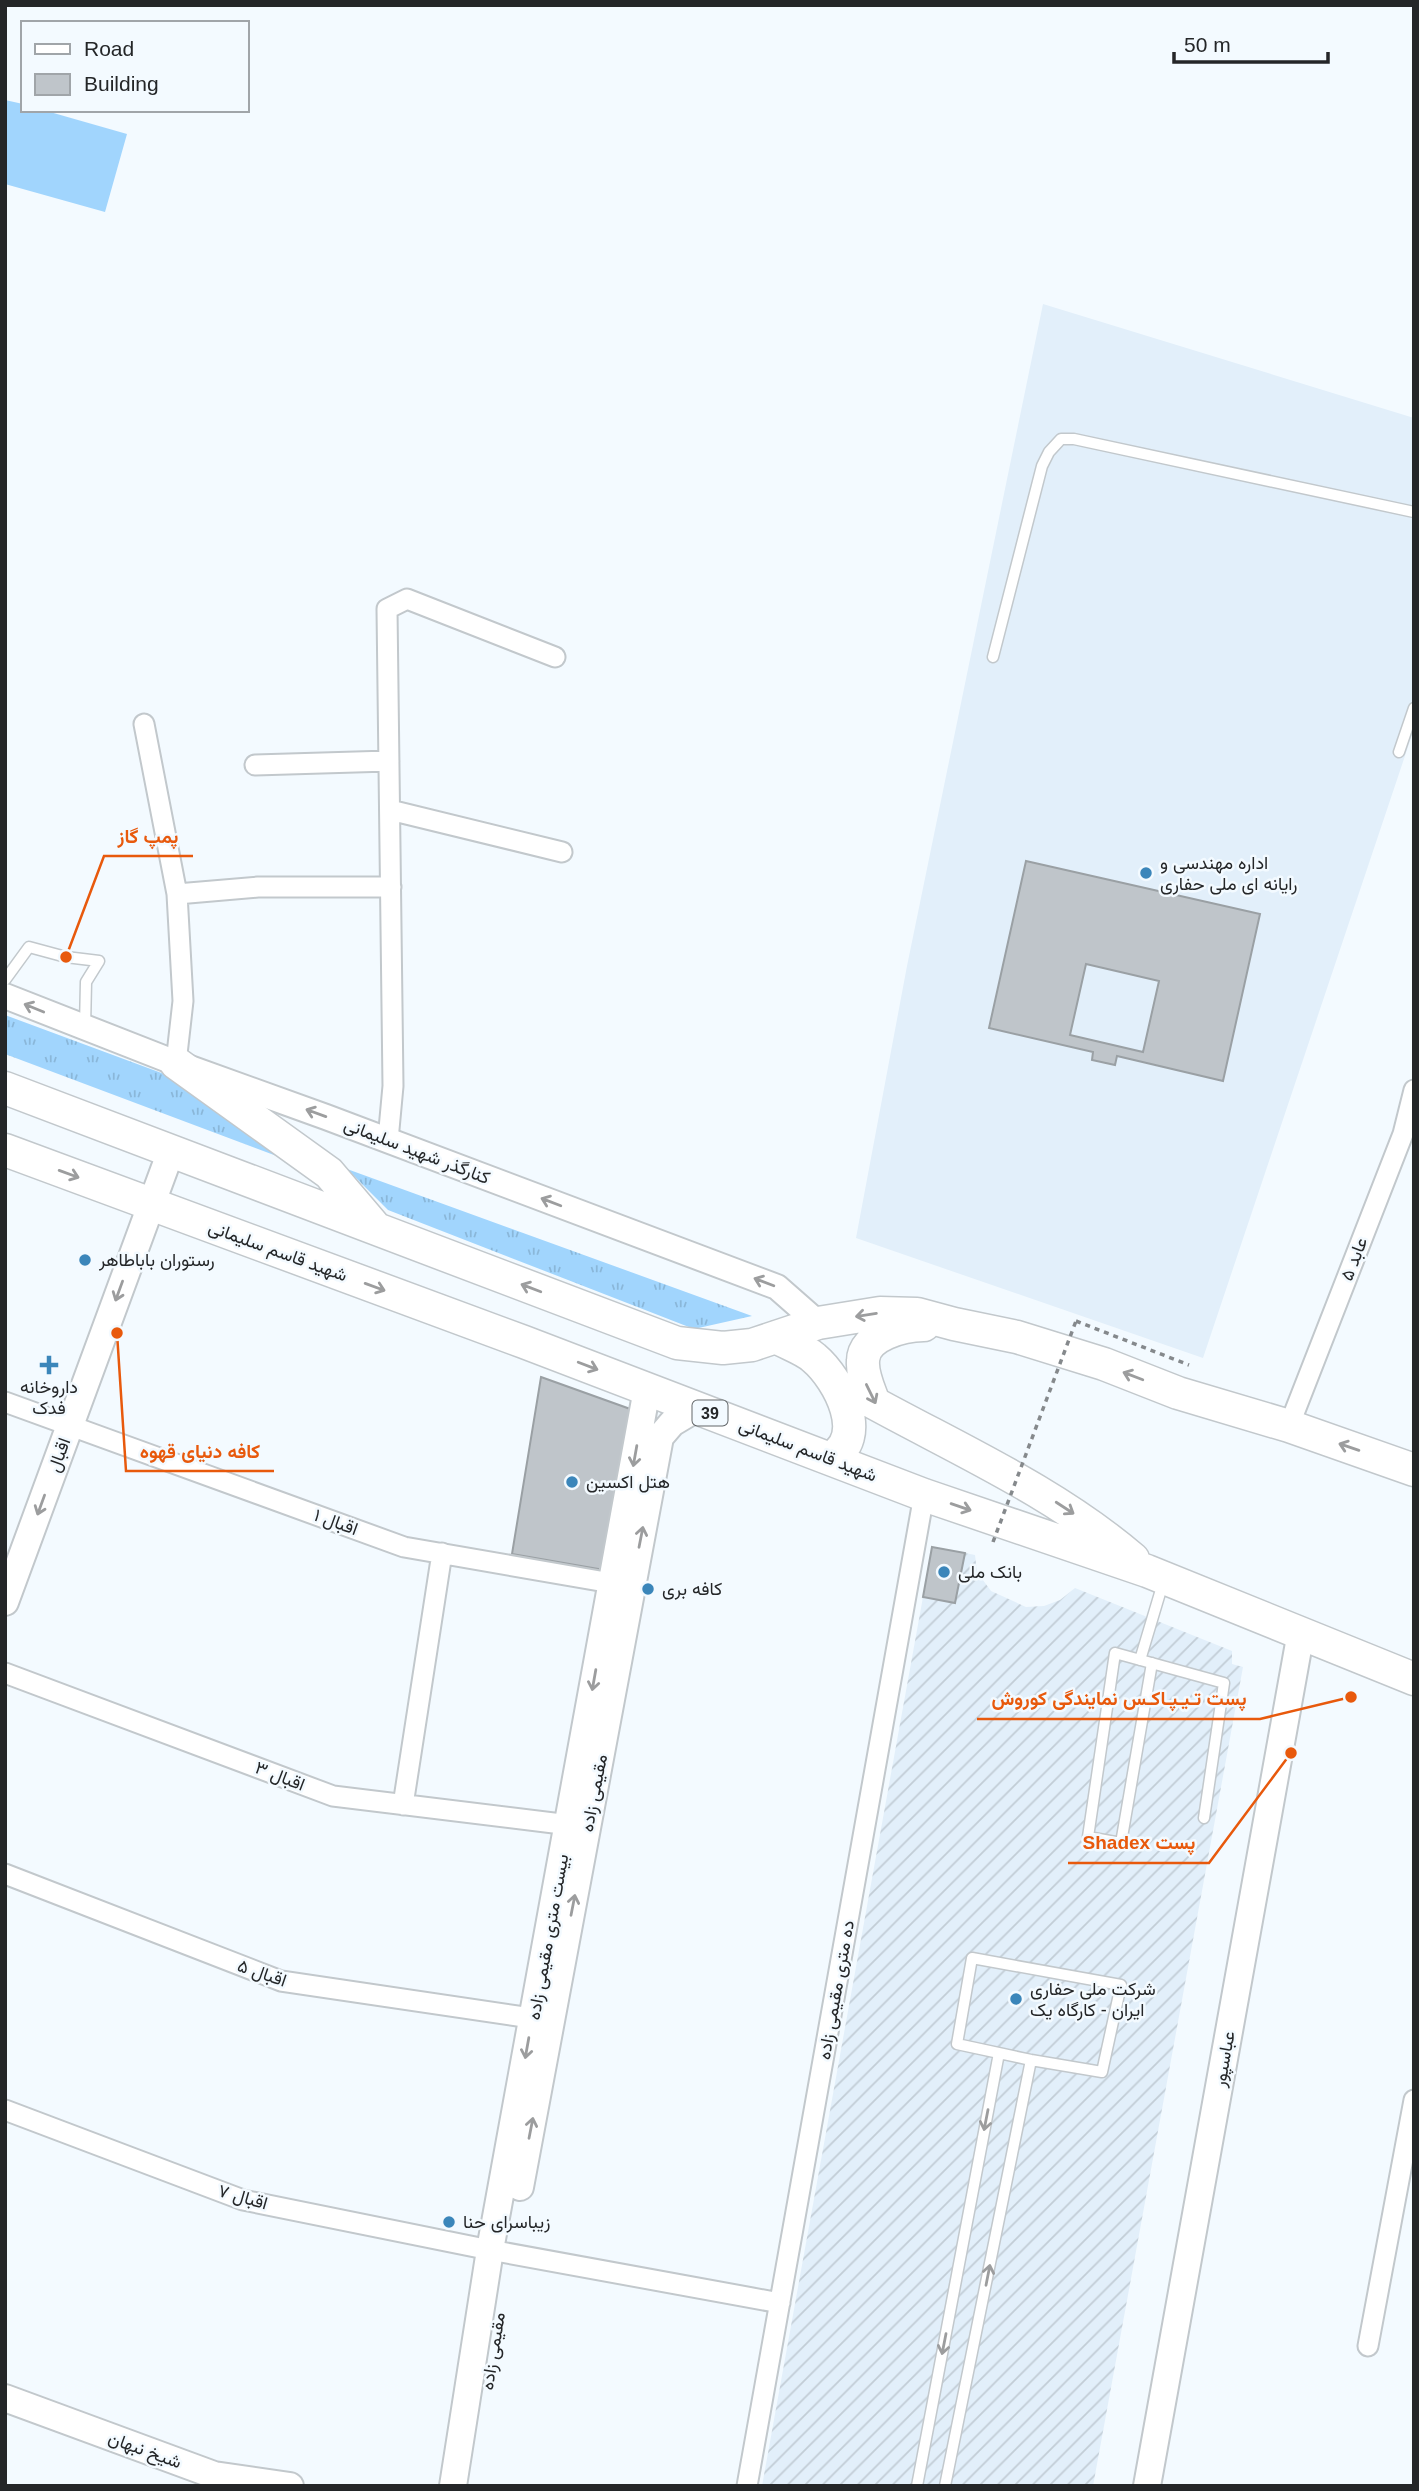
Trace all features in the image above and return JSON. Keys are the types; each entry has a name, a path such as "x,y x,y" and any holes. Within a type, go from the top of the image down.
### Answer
{"highway":[{"path":"176,1063 329,1173 378,1230"},
{"path":"5,1088 677,1343 723,1348 752,1345 818,1323 880,1313 917,1314 1017,1337 1104,1364 1178,1393 1289,1426 1414,1470"},
{"name":"شهید قاسم سلیمانی","path":"5,1150 925,1495 1156,1575 1414,1679"},
{"path":"954,1324 914,1325 884,1334 870,1344 862,1357 865,1381 874,1403 1059,1504 1156,1575"},
{"path":"776,1337 814,1358 836,1384 845,1401 849,1435 840,1454 830,1458"}],"main road":[{"name":"اقبال","path":"5,1602 171,1151"},
{"name":"بیست متری مقیمی زاده","path":"453,2486 622,1585 648,1389"},
{"path":"622,1585 660,1437 672,1423 698,1408"},
{"name":"عباسپور","path":"1147,2486 1301,1632"},
{"name":"مقیمی زاده","path":"472,2486 499,2252"},
{"name":"شیخ نبهان","path":"5,2398 214,2475 290,2486"}],"street":[{"path":"388,1140 393,1086 387,609 407,599 555,657"},
{"path":"144,724 177,894 183,1001 176,1063"},
{"path":"255,765 389,761"},
{"path":"390,810 562,852"},
{"path":"177,894 258,887 391,887"},
{"name":"کنارگذر شهید سلیمانی","path":"5,996 176,1063 777,1287 818,1323"},
{"name":"عابد ۵","path":"1289,1426 1408,1135 1412,1099"},
{"name":"اقبال ۱","path":"5,1402 404,1547 622,1585"},
{"name":"ده متری مقیمی زاده","path":"747,2486 925,1495"},
{"path":"403,1805 442,1553"},
{"name":"اقبال ۳","path":"5,1673 333,1796 578,1826"},
{"name":"اقبال ۵","path":"5,1874 281,1982 542,2020"},
{"path":"1368,2346 1414,2100"},
{"name":"اقبال ۷","path":"5,2110 243,2200 499,2252 780,2304"}],"lane":[{"path":"993,657 1042,466 1049,452 1061,439 1074,439 1414,512"},
{"path":"1399,752 1414,708"},
{"path":"5,980 29,947 66,957 99,961 86,982 85,1028"},
{"path":"1140,1660 1156,1575"},
{"path":"1152,1663 1121,1843 1088,1837 1115,1653 1152,1663 1224,1683 1205,1818"},
{"path":"972,1958 1121,1985 1102,2071 1031,2060 957,2044 972,1958"},
{"path":"917,2486 999,2053"},
{"path":"945,2486 1031,2060"}],"path":[{"path":"993,1542 1076,1321 1189,1364"}],"shaded area":[{"name":"اداره مهندسی و رایانه ای ملی حفاری","path":"1043,304 1414,418 1414,729 1203,1358 856,1238 907,966"},
{"name":"شرکت ملی حفاری ایران - کارگاه یک","path":"965,1553 975,1555 977,1572 991,1591 1026,1607 1044,1606 1060,1600 1075,1588 1232,1651 1232,1664 1243,1667 1093,2486 762,2486 923,1597 955,1603"}],"green space":[{"path":"5,100 21,104 21,112 50,112 127,134 105,212 5,184"},
{"path":"5,1015 202,1088 282,1158 5,1054"},
{"path":"347,1169 752,1316 694,1329 388,1210"}],"building":[{"path":"1026,861 1260,914 1223,1081 1117,1056 1115,1065 1092,1060 1093,1052 989,1028","holes":["1086,964 1159,981 1143,1052 1070,1035"]},
{"name":"هتل اکسین","path":"541,1377 633,1410 604,1570 512,1554"},
{"path":"932,1547 965,1553 955,1603 923,1597"}],"place":[{"name":"اداره مهندسی و رایانه ای ملی حفاری","path":"1146,873"},
{"name":"پمپ گاز","path":"66,957"},
{"name":"رستوران باباطاهر","path":"85,1260"},
{"name":"کافه دنیای قهوه","path":"117,1333"},
{"name":"داروخانه فدک","path":"49,1365"},
{"name":"هتل اکسین","path":"572,1482"},
{"name":"بانک ملی","path":"944,1572"},
{"name":"کافه بری","path":"648,1589"},
{"name":"پست تـیـپـاکـس نمایندگی کوروش","path":"1351,1697"},
{"name":"Shadex پست","path":"1291,1753"},
{"name":"شرکت ملی حفاری ایران - کارگاه یک","path":"1016,1999"},
{"name":"زیباسرای حنا","path":"449,2222"}]}
